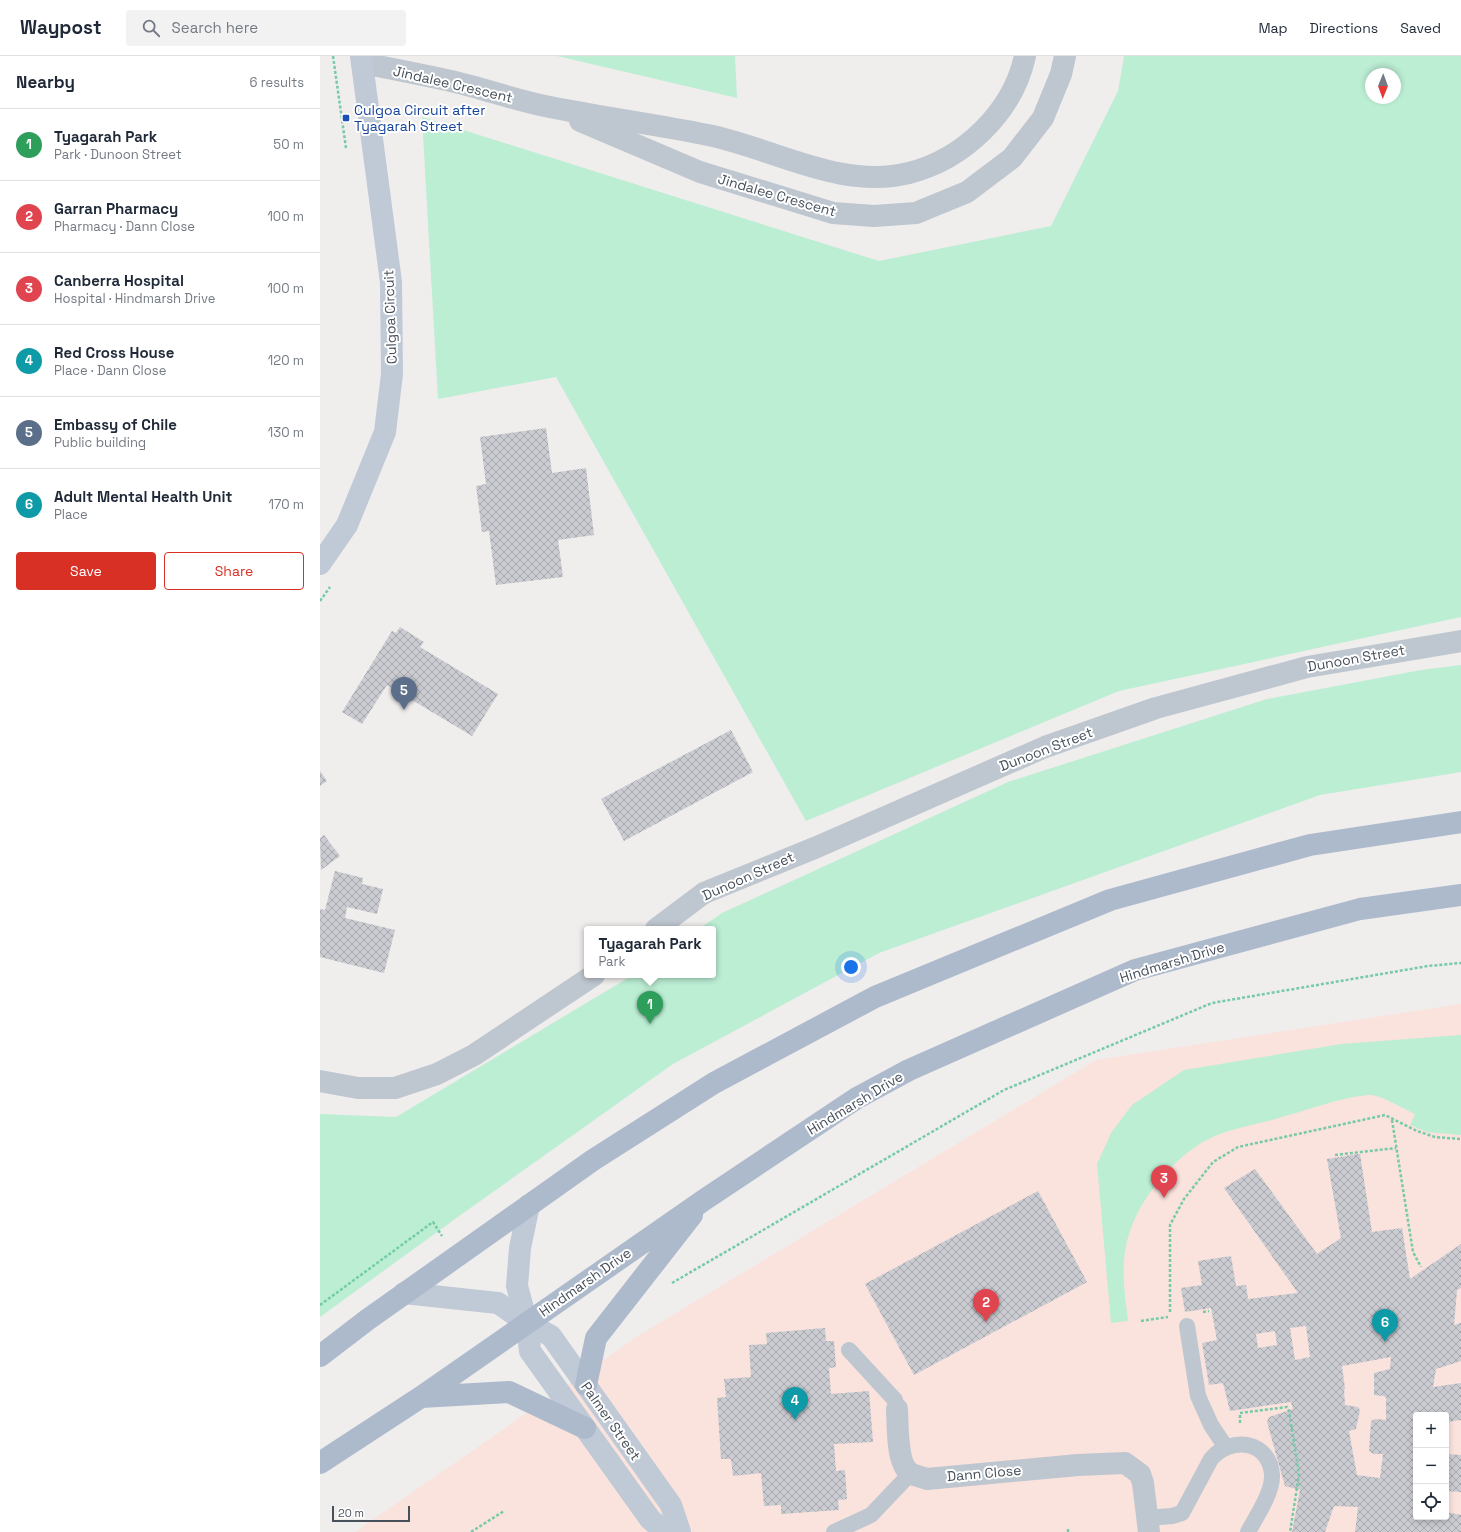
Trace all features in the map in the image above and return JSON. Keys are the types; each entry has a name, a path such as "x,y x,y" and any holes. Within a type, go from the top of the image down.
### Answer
{"main road":[{"path":"320,1356 404,1293 593,1160 714,1082 875,997 1103,903 1310,845 1461,822"},
{"name":"Hindmarsh Drive","path":"320,1463 422,1397 704,1200 857,1098 909,1070 1135,970 1360,909 1461,895"},
{"path":"586,1385 596,1338 704,1200"},
{"path":"422,1397 509,1392 585,1428"}],"street":[{"name":"Jindalee Crescent","path":"361,59 544,106 710,135 836,173 872,177 909,173 946,158 980,134 1009,98 1023,67 1025,56"},
{"name":"Jindalee Crescent","path":"544,106 700,172 833,213 874,216 916,212 967,192 1012,158 1043,118 1061,74 1065,56"},
{"name":"Culgoa Circuit","path":"320,564 347,525 385,432 392,374 391,282 361,59"},
{"name":"Dunoon Street","path":"660,926 704,893 817,846 1045,747 1156,708 1307,667 1461,641"},
{"path":"320,1081 358,1088 395,1088 437,1074 474,1055 590,978"},
{"name":"Palmer Street","path":"529,1205 520,1248 517,1286 527,1323 530,1350 650,1519 665,1532"},
{"name":"Palmer Street","path":"404,1293 498,1303 527,1323 551,1336 671,1505 680,1532"},
{"path":"897,1409 900,1452 903,1465 910,1474"},
{"name":"Dann Close","path":"910,1474 927,1478 1078,1465 1125,1463 1140,1474 1143,1483 1148,1525"}],"lane":[{"path":"1187,1326 1198,1396 1211,1425 1225,1446"},
{"path":"849,1350 895,1400 897,1409"},
{"path":"1148,1525 1182,1513 1211,1459 1225,1446 1236,1444 1255,1447 1267,1458 1271,1467 1271,1485 1248,1532"},
{"path":"834,1532 871,1515 910,1474"}],"path":[{"path":"669,1284 1004,1090 1212,1003 1428,966 1461,963"},
{"path":"1170,1314 1170,1225 1184,1199 1213,1162 1238,1147 1384,1116 1417,1131 1435,1137 1461,1138"},
{"path":"1392,1119 1413,1252 1421,1267"},
{"path":"1336,1155 1396,1148"},
{"path":"471,1532 504,1511"}],"shaded area":[{"path":"1461,1004 1461,1532 355,1532 638,1336 1096,1060"}],"green space":[{"path":"557,56 735,56 737,98"},
{"path":"1124,56 1461,56 1461,617 1119,691 806,821 556,377 438,399 422,117 879,261 1051,226 1118,91"},
{"path":"1461,665 1461,772 1320,795 879,953 673,1064 320,1317 320,1114 396,1117 628,978 716,978 716,926 703,926 722,913 1008,782 1267,699 1421,670"},
{"path":"1461,1035 1461,1135 1427,1132 1410,1125 1415,1114 1387,1100 1370,1095 1349,1098 1231,1130 1215,1136 1185,1154 1158,1181 1147,1197 1130,1230 1124,1264 1124,1283 1128,1321 1111,1323 1097,1164 1111,1133 1132,1105 1184,1070 1341,1044"}],"building":[{"path":"546,428 552,473 586,468 594,535 558,540 563,577 496,585 489,531 482,532 476,486 486,484 480,437"},
{"path":"400,627 424,642 420,647 498,694 472,736 387,685 362,724 342,712 392,631 396,633"},
{"path":"731,730 753,772 624,841 601,799"},
{"path":"320,771 327,781 320,786"},
{"path":"324,835 340,856 321,870 320,838"},
{"path":"335,871 363,878 362,884 383,889 377,914 347,907 345,918 395,930 384,973 320,957 320,909 325,910"},
{"path":"1360,1154 1372,1232 1402,1228 1410,1279 1461,1244 1461,1288 1457,1290 1454,1325 1461,1323 1461,1361 1436,1369 1433,1387 1461,1383 1461,1420 1449,1422 1449,1412 1413,1412 1413,1520 1449,1520 1449,1513 1461,1515 1461,1532 1355,1532 1358,1507 1334,1506 1325,1532 1292,1532 1300,1490 1285,1486 1267,1422 1269,1417 1293,1409 1291,1402 1230,1411 1223,1383 1209,1385 1202,1343 1217,1340 1211,1308 1185,1312 1181,1288 1202,1285 1198,1261 1231,1256 1236,1286 1246,1285 1248,1299 1298,1293 1224,1188 1255,1169 1317,1254 1341,1238 1327,1159","holes":["1306,1326 1310,1357 1295,1360 1290,1328","1275,1331 1277,1345 1258,1348 1256,1334","1391,1357 1390,1369 1374,1373 1374,1395 1384,1396 1386,1398 1386,1420 1375,1419 1371,1421 1369,1451 1374,1454 1383,1454 1380,1478 1357,1475 1349,1431 1356,1429 1360,1410 1358,1407 1345,1405 1345,1389 1342,1366"]},
{"path":"1038,1191 1087,1282 914,1375 865,1284"},
{"path":"825,1328 826,1341 834,1341 836,1367 829,1368 831,1394 869,1391 873,1442 834,1444 836,1471 845,1470 847,1499 838,1500 839,1510 781,1514 781,1505 764,1506 761,1473 733,1476 731,1459 721,1459 717,1398 726,1397 724,1379 751,1377 749,1345 767,1344 766,1333"},
{"path":"1449,1454 1461,1455 1461,1492 1449,1491"}],"place":[{"name":"Culgoa Circuit after Tyagarah Street","path":"346,118"},
{"name":"Embassy of Chile","path":"404,710"},
{"name":"Tyagarah Park","path":"650,1024"},
{"name":"Canberra Hospital","path":"1164,1198"},
{"name":"Garran Pharmacy","path":"986,1322"},
{"name":"Adult Mental Health Unit","path":"1385,1342"},
{"name":"Red Cross House","path":"795,1420"}]}
